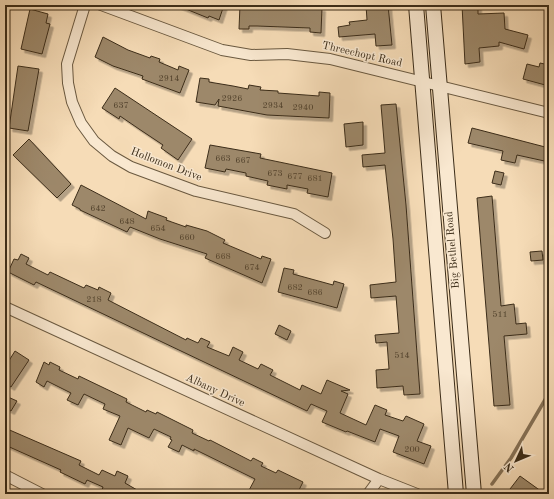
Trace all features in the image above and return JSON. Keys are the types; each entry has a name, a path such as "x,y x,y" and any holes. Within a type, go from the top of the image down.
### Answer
{"main road":[{"name":"Big Bethel Road","path":"416,5 456,494"},
{"name":"Big Bethel Road","path":"433,5 474,494"}],"street":[{"name":"Hollomon Drive","path":"85,5 67,64 68,83 72,102 81,123 94,141 112,156 131,166 196,191 294,214 325,233"},
{"name":"Threechopt Road","path":"101,5 222,50 251,55 287,54 330,59 549,113"},
{"name":"Albany Drive","path":"6,308 379,479 417,494"},
{"path":"5,475 42,494"},
{"path":"368,494 379,479"}],"building":[{"path":"176,5 224,5 219,20 209,16 208,18"},
{"path":"240,5 322,8 321,33 310,32 310,28 249,26 249,29 239,29"},
{"path":"366,5 388,5 392,45 376,46 375,34 339,37 338,27 350,25 349,22 367,20"},
{"path":"462,5 478,5 478,14 504,13 505,29 528,35 524,49 499,42 499,46 479,48 480,62 465,64"},
{"path":"30,9 48,14 46,23 50,24 42,54 21,49"},
{"path":"103,37 128,50 150,58 151,56 160,59 159,62 178,70 179,66 189,70 180,93 142,79 143,76 113,66 95,57"},
{"path":"540,63 549,65 549,86 523,79 527,64 539,67"},
{"path":"18,66 39,69 28,131 9,128"},
{"path":"200,78 209,79 209,82 248,89 249,85 261,87 260,90 278,91 278,93 319,96 319,92 330,93 329,118 267,115 218,106 219,99 215,105 196,102"},
{"path":"115,88 192,139 178,160 161,148 163,145 120,116 119,119 102,108"},
{"path":"396,104 406,205 420,394 404,395 403,386 377,388 376,370 389,369 387,342 376,343 375,335 399,333 396,296 371,298 370,285 396,282 385,165 363,167 362,155 385,153 381,105"},
{"path":"363,122 363,145 346,147 344,124"},
{"path":"472,128 549,148 549,162 517,155 515,163 501,160 503,151 468,143"},
{"path":"29,139 71,184 57,198 13,155"},
{"path":"210,145 261,154 260,158 332,173 328,197 307,193 308,189 287,185 287,189 267,185 268,181 246,176 246,173 226,169 225,172 205,168"},
{"path":"495,171 504,173 501,185 492,183"},
{"path":"81,185 146,219 148,211 167,218 166,220 186,227 186,225 207,231 225,240 223,243 261,259 262,256 271,259 262,283 205,258 207,254 160,239 130,227 127,232 80,210 72,205"},
{"path":"492,196 501,306 514,304 516,324 526,323 527,334 504,336 510,405 494,406 477,198"},
{"path":"542,251 543,260 531,261 530,252"},
{"path":"21,254 29,258 26,264 48,275 50,272 84,288 86,285 98,290 99,287 111,293 108,300 186,340 187,338 198,343 201,338 210,342 207,347 229,356 233,347 243,352 239,360 258,369 261,364 273,370 270,375 300,390 302,385 321,394 327,380 350,390 341,391 348,394 340,413 366,425 375,405 387,410 385,415 403,421 406,416 424,424 417,441 431,446 424,464 393,452 399,436 380,429 375,442 322,422 327,411 311,404 307,411 36,282 34,285 8,272 14,259 18,260"},
{"path":"284,268 294,270 293,274 333,285 334,281 344,284 337,308 278,292"},
{"path":"279,325 291,331 287,340 275,334"},
{"path":"15,351 29,360 11,387 5,383 5,367"},
{"path":"44,362 49,365 50,362 60,367 59,370 78,379 79,376 127,399 126,402 146,412 147,410 156,414 157,412 193,430 192,433 209,441 210,440 251,461 253,458 263,463 261,466 276,473 278,470 303,482 297,494 247,494 255,479 194,449 194,451 182,445 179,452 168,447 172,440 170,439 171,437 154,429 149,438 128,428 121,445 109,440 120,416 103,409 105,404 84,394 78,405 67,400 71,393 47,381 44,387 36,382"},
{"path":"8,397 17,401 11,411 5,408"},
{"path":"5,428 81,461 79,465 99,475 102,470 115,476 117,471 128,476 125,483 144,494 110,494 102,490 103,487 87,480 85,484 60,472 61,470 5,445"},
{"path":"520,476 545,494 517,494 510,489"}],"waterway":[{"path":"492,484 511,458 549,393"}]}
